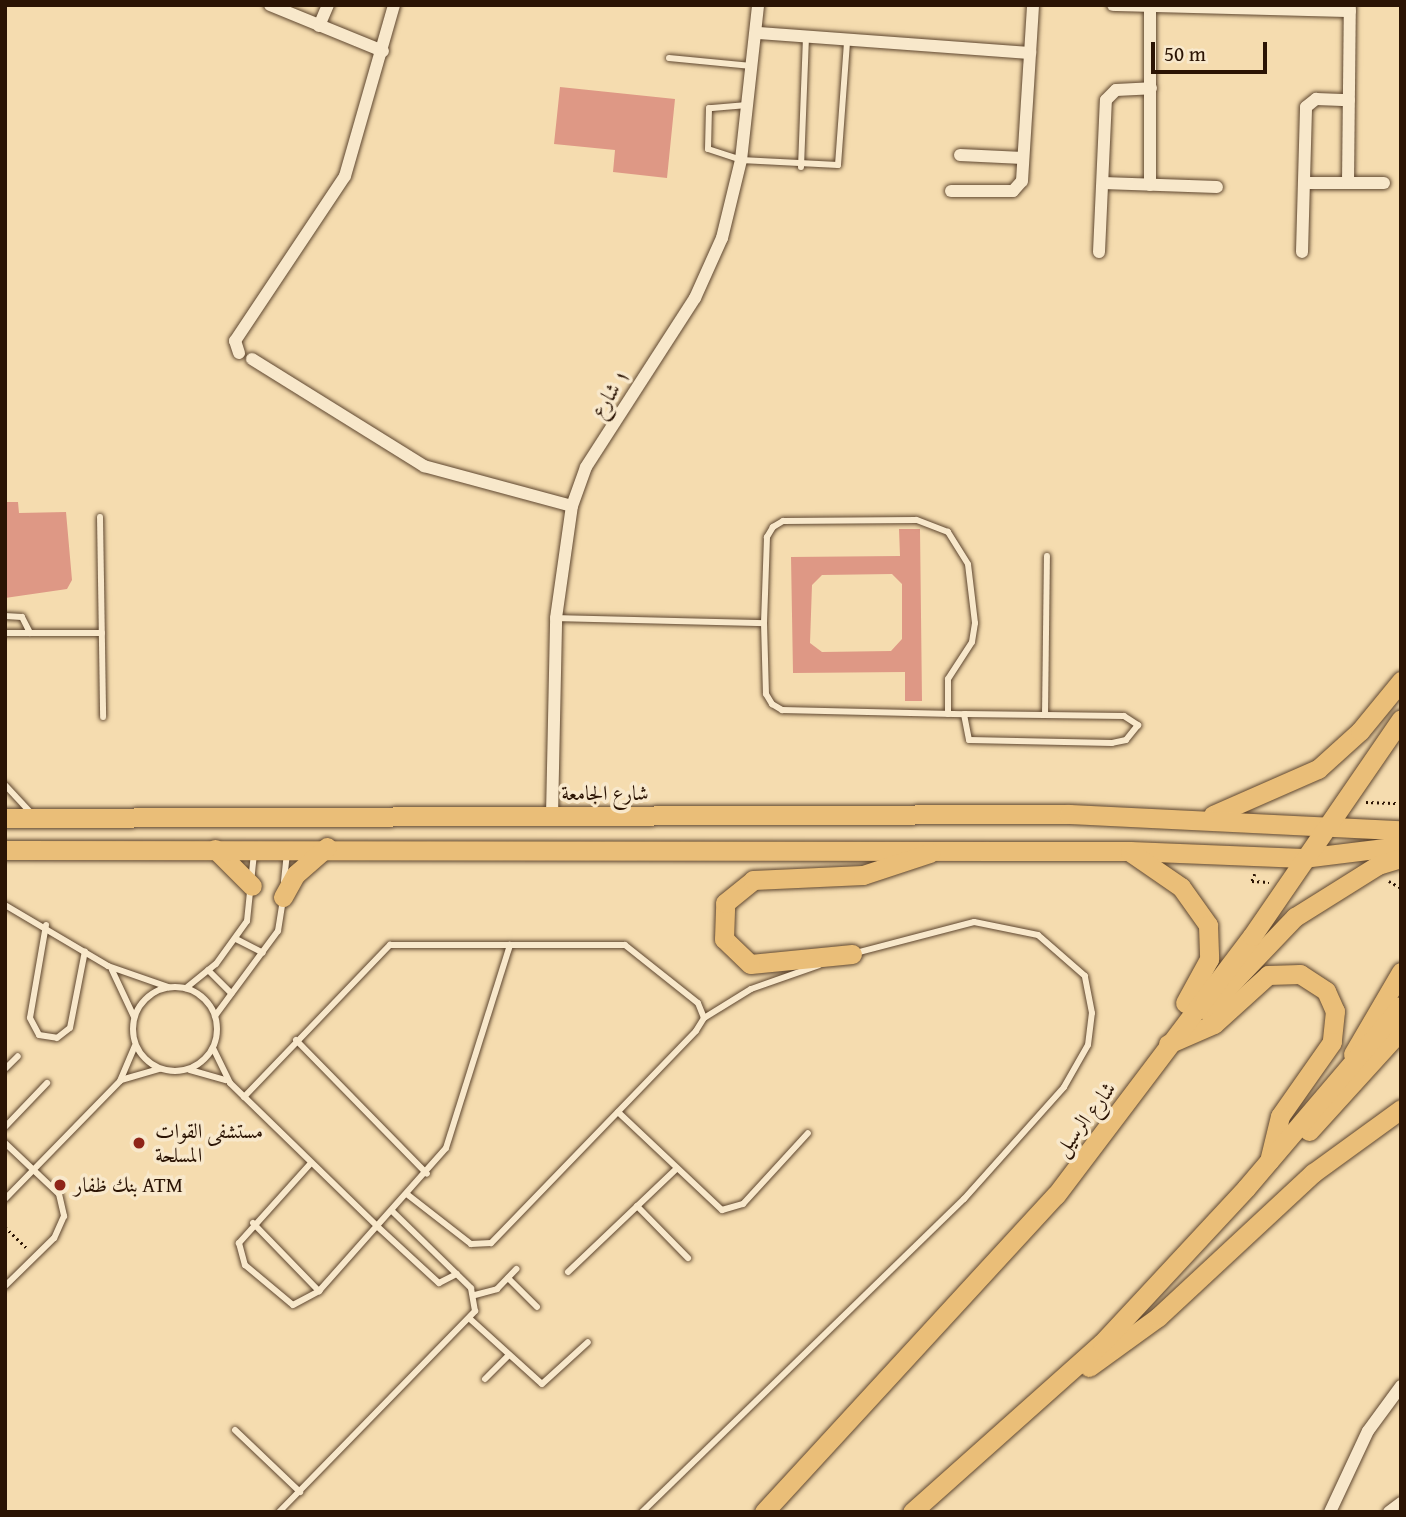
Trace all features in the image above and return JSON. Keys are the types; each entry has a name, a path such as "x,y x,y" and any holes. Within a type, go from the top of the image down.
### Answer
{"main road":[{"path":"1205,818 1318,769 1360,731 1401,681"},
{"name":"شارع الرسيل","path":"764,1512 986,1276 1188,1019 1401,719"},
{"name":"شارع الجامعة","path":"5,818 1205,818 1392,830"},
{"path":"1303,859 1401,846 1392,830"},
{"path":"283,897 305,864 327,848"},
{"path":"5,850 327,848 1129,851 1401,866"},
{"path":"215,849 252,886"},
{"path":"852,954 750,964 724,939 725,903 753,880 863,875 937,850"},
{"path":"1128,1098 1206,970 1211,947 1198,905 1129,851"},
{"path":"1188,1019 1214,1003 1295,917 1378,865 1401,858"},
{"path":"1350,1066 1370,1016 1401,972"},
{"path":"1168,1044 1214,1024 1268,975 1300,974 1326,991 1336,1021 1332,1042 1280,1116 1269,1161"},
{"path":"912,1512 1042,1399 1269,1161 1401,1006"},
{"path":"1269,1161 1323,1117 1401,1030"},
{"path":"1042,1399 1158,1317 1313,1173 1401,1108"}],"street":[{"path":"270,5 383,51"},
{"path":"319,26 328,5"},
{"path":"239,353 234,346 239,334 345,176 394,5"},
{"name":"١ شارع","path":"552,816 556,618 572,506 586,467 705,279 741,160 758,33 758,5"},
{"path":"951,191 1013,191 1022,181 1033,5"},
{"path":"1113,5 1350,8 1348,183"},
{"path":"1150,7 1150,185"},
{"path":"758,33 1030,54"},
{"path":"1099,253 1106,100 1116,90 1150,88"},
{"path":"1302,252 1307,107 1316,99 1349,100"},
{"path":"960,155 1023,158"},
{"path":"1103,183 1217,187"},
{"path":"1304,183 1384,183"},
{"path":"252,359 424,466 572,506"},
{"path":"1330,1512 1368,1431 1401,1386"},
{"path":"1389,1512 1401,1503"}],"lane":[{"path":"801,167 806,37"},
{"path":"749,105 716,104 704,134 708,149 741,160 830,169 842,158 847,41"},
{"path":"669,58 754,66"},
{"path":"100,517 103,717"},
{"path":"948,714 948,679 972,642 975,623 966,557 939,524 783,520 767,537 764,624 766,694 782,710 948,714 964,714 1045,715 1132,717 1138,725 1132,736 1112,743 974,740 963,734 964,714"},
{"path":"1045,715 1046,556"},
{"path":"5,616 22,617 30,633"},
{"path":"556,618 764,624"},
{"path":"5,633 102,633"},
{"path":"5,785 45,820"},
{"path":"186,988 208,970 236,939 247,921 254,848"},
{"path":"288,848 278,931 215,1016 213,1048 230,1083 378,1227 439,1283 457,1274"},
{"path":"5,905 46,925 108,966 168,987 186,988 215,1016"},
{"path":"408,1195 465,1241 484,1246 618,1112 704,1018 751,989 852,954 974,922 1038,935 1085,976 1092,1013 1088,1045 1064,1087 964,1199 642,1512"},
{"path":"46,925 30,1018 39,1035 57,1038 70,1028 85,951"},
{"path":"236,939 263,953"},
{"path":"244,1097 327,1007 390,945 636,948 698,1003 704,1018"},
{"path":"311,1163 253,1223 239,1243 245,1265 281,1301 306,1302 319,1291 427,1174 450,1139 510,945"},
{"path":"5,1199 120,1081 135,1046 134,1017 108,966"},
{"path":"208,970 231,993"},
{"path":"134,1017 144,1000 168,987"},
{"path":"296,1040 427,1174"},
{"path":"135,1046 159,1069"},
{"path":"188,1070 213,1048"},
{"path":"5,1069 18,1056"},
{"path":"120,1081 159,1069 188,1070 230,1083"},
{"path":"5,1127 47,1083"},
{"path":"618,1112 713,1205 733,1209 808,1133"},
{"path":"5,1143 59,1194 64,1216 36,1257 5,1286"},
{"path":"568,1272 676,1169"},
{"path":"637,1206 688,1258"},
{"path":"392,1210 475,1295"},
{"path":"253,1223 319,1291"},
{"path":"475,1295 491,1293 516,1269"},
{"path":"508,1278 537,1307"},
{"path":"279,1512 469,1318 475,1295"},
{"path":"469,1318 509,1355 545,1383 588,1342"},
{"path":"485,1379 509,1355"},
{"path":"235,1430 300,1492"}],"path":[{"path":"1344,802 1401,803"},
{"path":"5,1227 36,1257"}],"building":[{"path":"560,87 675,99 667,178 613,172 615,150 554,144"},
{"path":"5,502 18,502 19,513 66,512 72,580 67,589 5,598"},
{"path":"899,529 920,529 922,701 905,701 905,672 793,673 791,557 900,556","holes":["892,574 902,584 902,639 891,651 822,652 810,643 812,585 822,575"]}],"place":[{"name":"مستشفى القوات المسلحة","path":"139,1143"},
{"name":"بنك ظفار ATM","path":"60,1185"}]}
